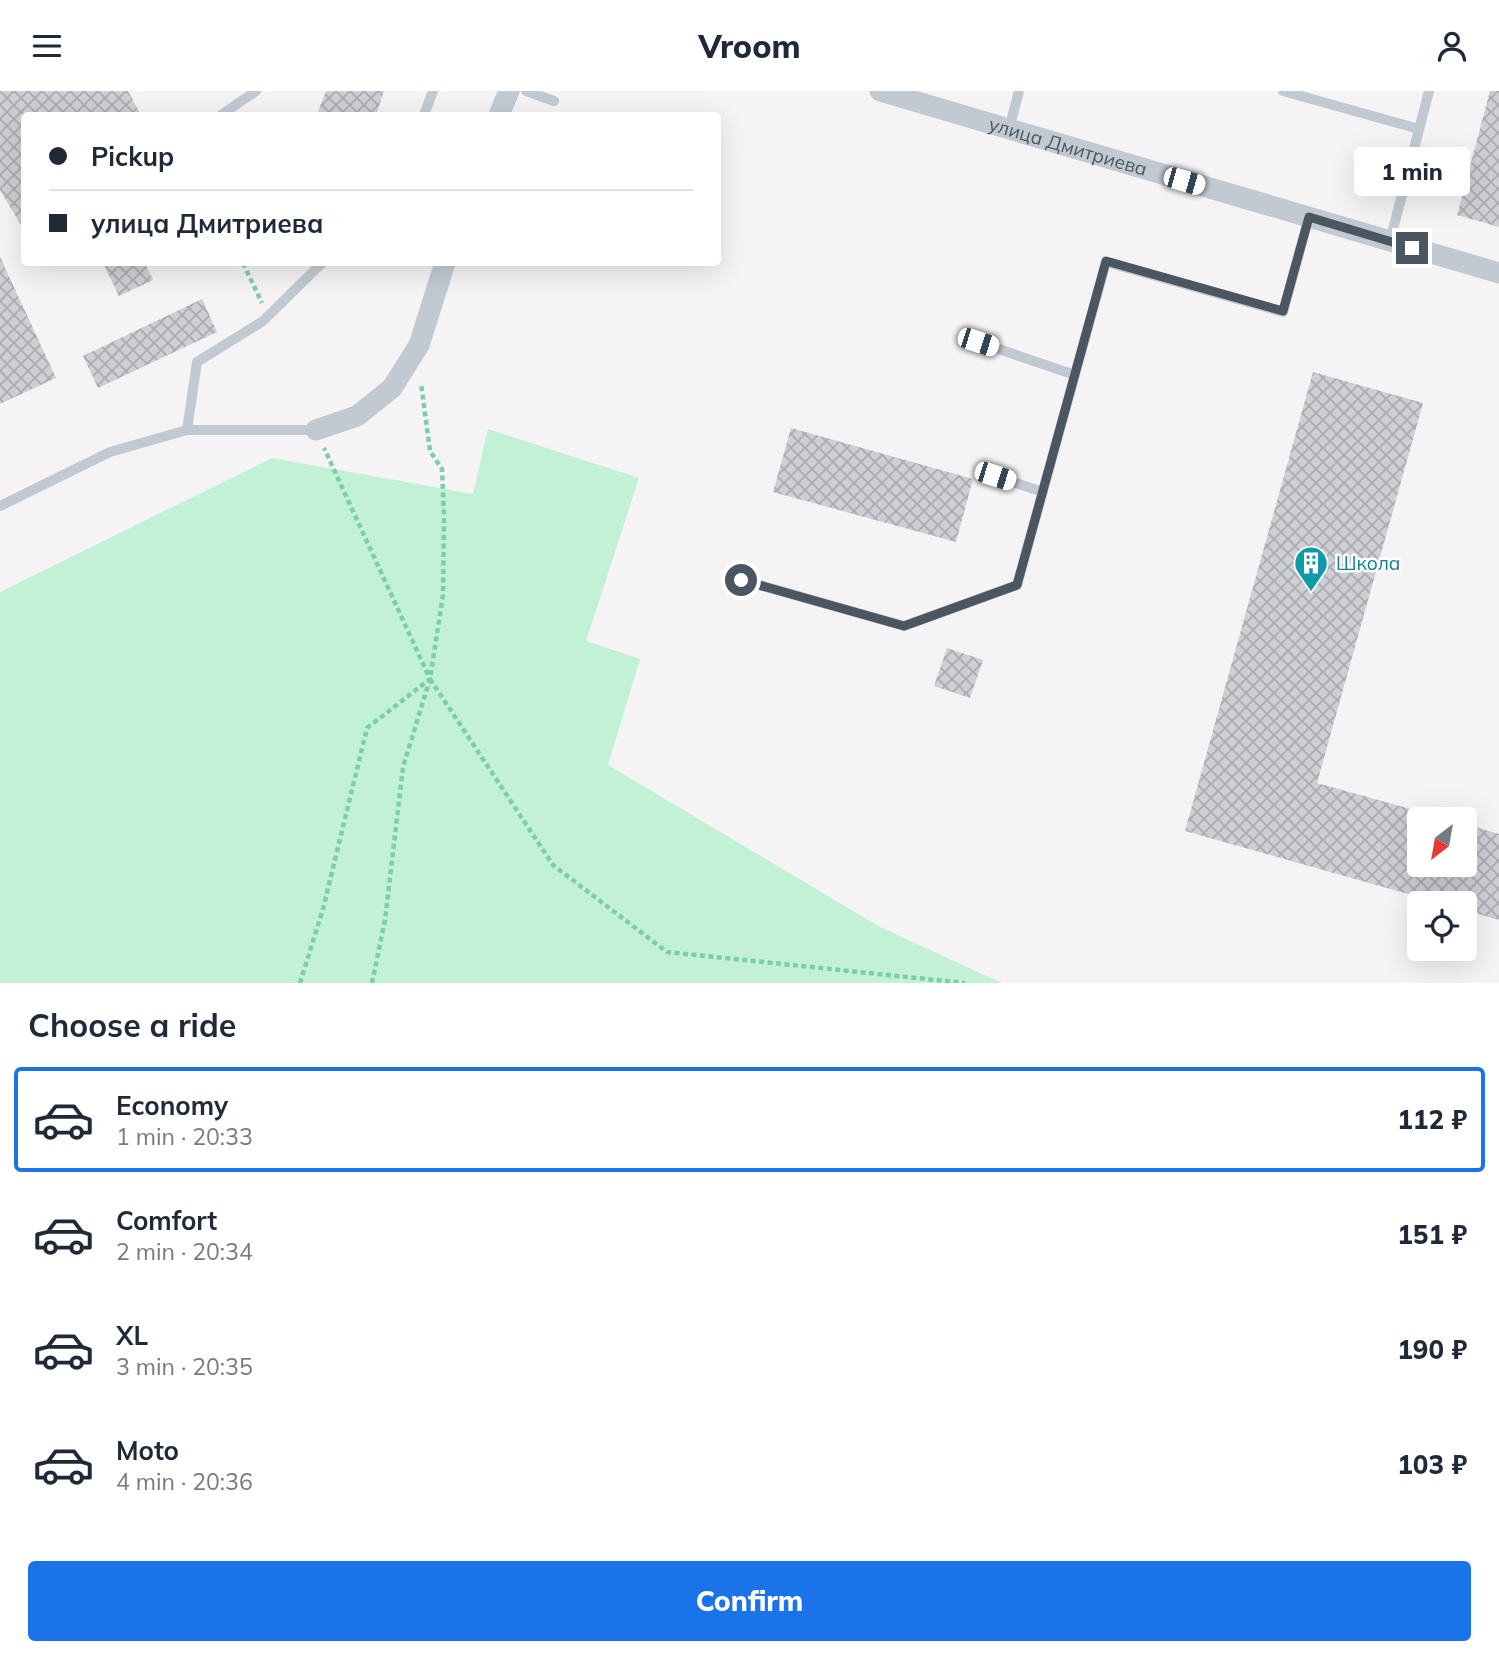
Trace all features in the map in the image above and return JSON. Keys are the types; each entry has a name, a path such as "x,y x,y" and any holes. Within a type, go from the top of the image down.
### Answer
{"street":[{"path":"500,112 509,91"},
{"name":"улица Дмитриева","path":"880,91 1499,273"},
{"path":"316,430 357,416 393,388 419,345 444,266"}],"lane":[{"path":"226,112 257,91"},
{"path":"425,112 433,91"},
{"path":"526,91 554,101"},
{"path":"1009,129 1020,91"},
{"path":"1283,91 1419,129"},
{"path":"1390,241 1429,91"},
{"path":"741,580 904,626 1017,585 1106,261 1283,311 1309,217"},
{"path":"187,431 197,362 268,316 319,266"},
{"path":"978,342 1075,375"},
{"path":"0,506 110,452 187,431 316,430"},
{"path":"995,476 1043,492"}],"path":[{"path":"244,266 268,316"},
{"path":"372,983 385,920 404,768 430,679 443,595 442,469 430,451 421,397 419,345"},
{"path":"316,430 430,679 553,865 667,952 965,983"},
{"path":"300,983 323,909 367,728 430,679"}],"green space":[{"path":"488,429 639,478 586,641 640,659 608,765 880,927 1002,983 0,983 0,592 272,458 473,494"}],"building":[{"path":"0,91 128,91 139,112 21,112 21,225 0,190"},
{"path":"326,91 384,91 377,112 318,112"},
{"path":"1490,91 1499,91 1499,227 1457,215"},
{"path":"0,257 56,378 0,404"},
{"path":"104,266 146,266 153,280 119,296"},
{"path":"202,299 217,332 98,388 83,356"},
{"name":"Школа","path":"1313,372 1423,403 1317,783 1407,808 1407,877 1477,877 1477,828 1499,834 1499,920 1477,914 1477,891 1407,891 1407,894 1185,831"},
{"path":"791,428 973,479 956,542 773,492"},
{"path":"947,648 983,660 970,698 934,686"}],"place":[{"name":"Школа","path":"1311,593"}],"route":[{"path":"741,580 904,626 1017,585 1106,261 1283,311 1309,217 1412,248"}]}
